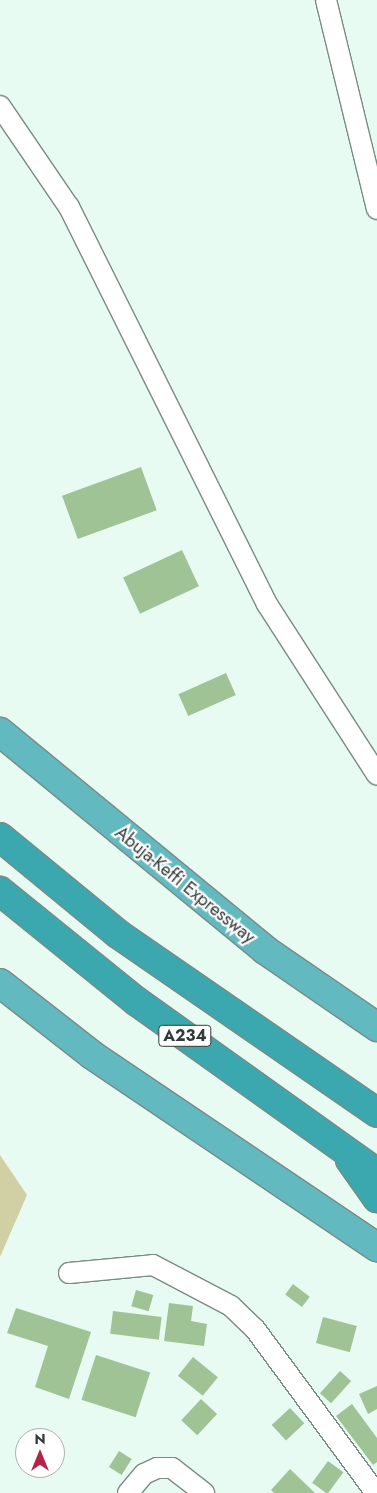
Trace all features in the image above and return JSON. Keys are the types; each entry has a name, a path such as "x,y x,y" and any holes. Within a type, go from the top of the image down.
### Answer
{"highway":[{"name":"Abuja-Keffi Expressway","path":"0,732 265,950 377,1027"},
{"name":"A234","path":"0,837 118,934 377,1113"},
{"name":"A234","path":"0,891 136,1001 377,1173"},
{"path":"0,983 92,1055 377,1247"},
{"path":"340,1147 377,1198"}],"street":[{"path":"326,0 377,209"},
{"path":"0,106 70,207 267,604 377,775"},
{"path":"70,1273 154,1265 231,1306 255,1329 376,1493"},
{"path":"128,1493 144,1474 156,1468 172,1468 204,1493"}],"green space":[{"path":"0,1155 27,1195 0,1257"}],"building":[{"path":"141,467 157,510 78,539 62,496"},
{"path":"182,550 199,586 140,614 123,577"},
{"path":"226,673 236,695 188,716 178,694"},
{"path":"293,1284 310,1297 302,1307 285,1294"},
{"path":"136,1290 153,1295 149,1311 131,1306"},
{"path":"169,1303 193,1306 191,1321 207,1324 204,1346 164,1341"},
{"path":"16,1308 91,1332 69,1399 35,1387 48,1346 7,1333"},
{"path":"113,1311 162,1317 159,1340 110,1334"},
{"path":"323,1317 357,1326 350,1352 316,1343"},
{"path":"96,1355 150,1373 136,1417 81,1400"},
{"path":"193,1357 218,1377 203,1396 178,1376"},
{"path":"340,1371 351,1381 331,1403 320,1393"},
{"path":"377,1386 377,1409 368,1414 359,1394"},
{"path":"201,1399 217,1414 197,1435 181,1420"},
{"path":"352,1404 377,1438 377,1462 373,1465 336,1416"},
{"path":"290,1408 304,1423 286,1440 272,1425"},
{"path":"119,1451 132,1459 122,1475 109,1467"},
{"path":"328,1461 343,1472 328,1493 312,1483"},
{"path":"290,1469 315,1493 274,1493 271,1490"}]}
